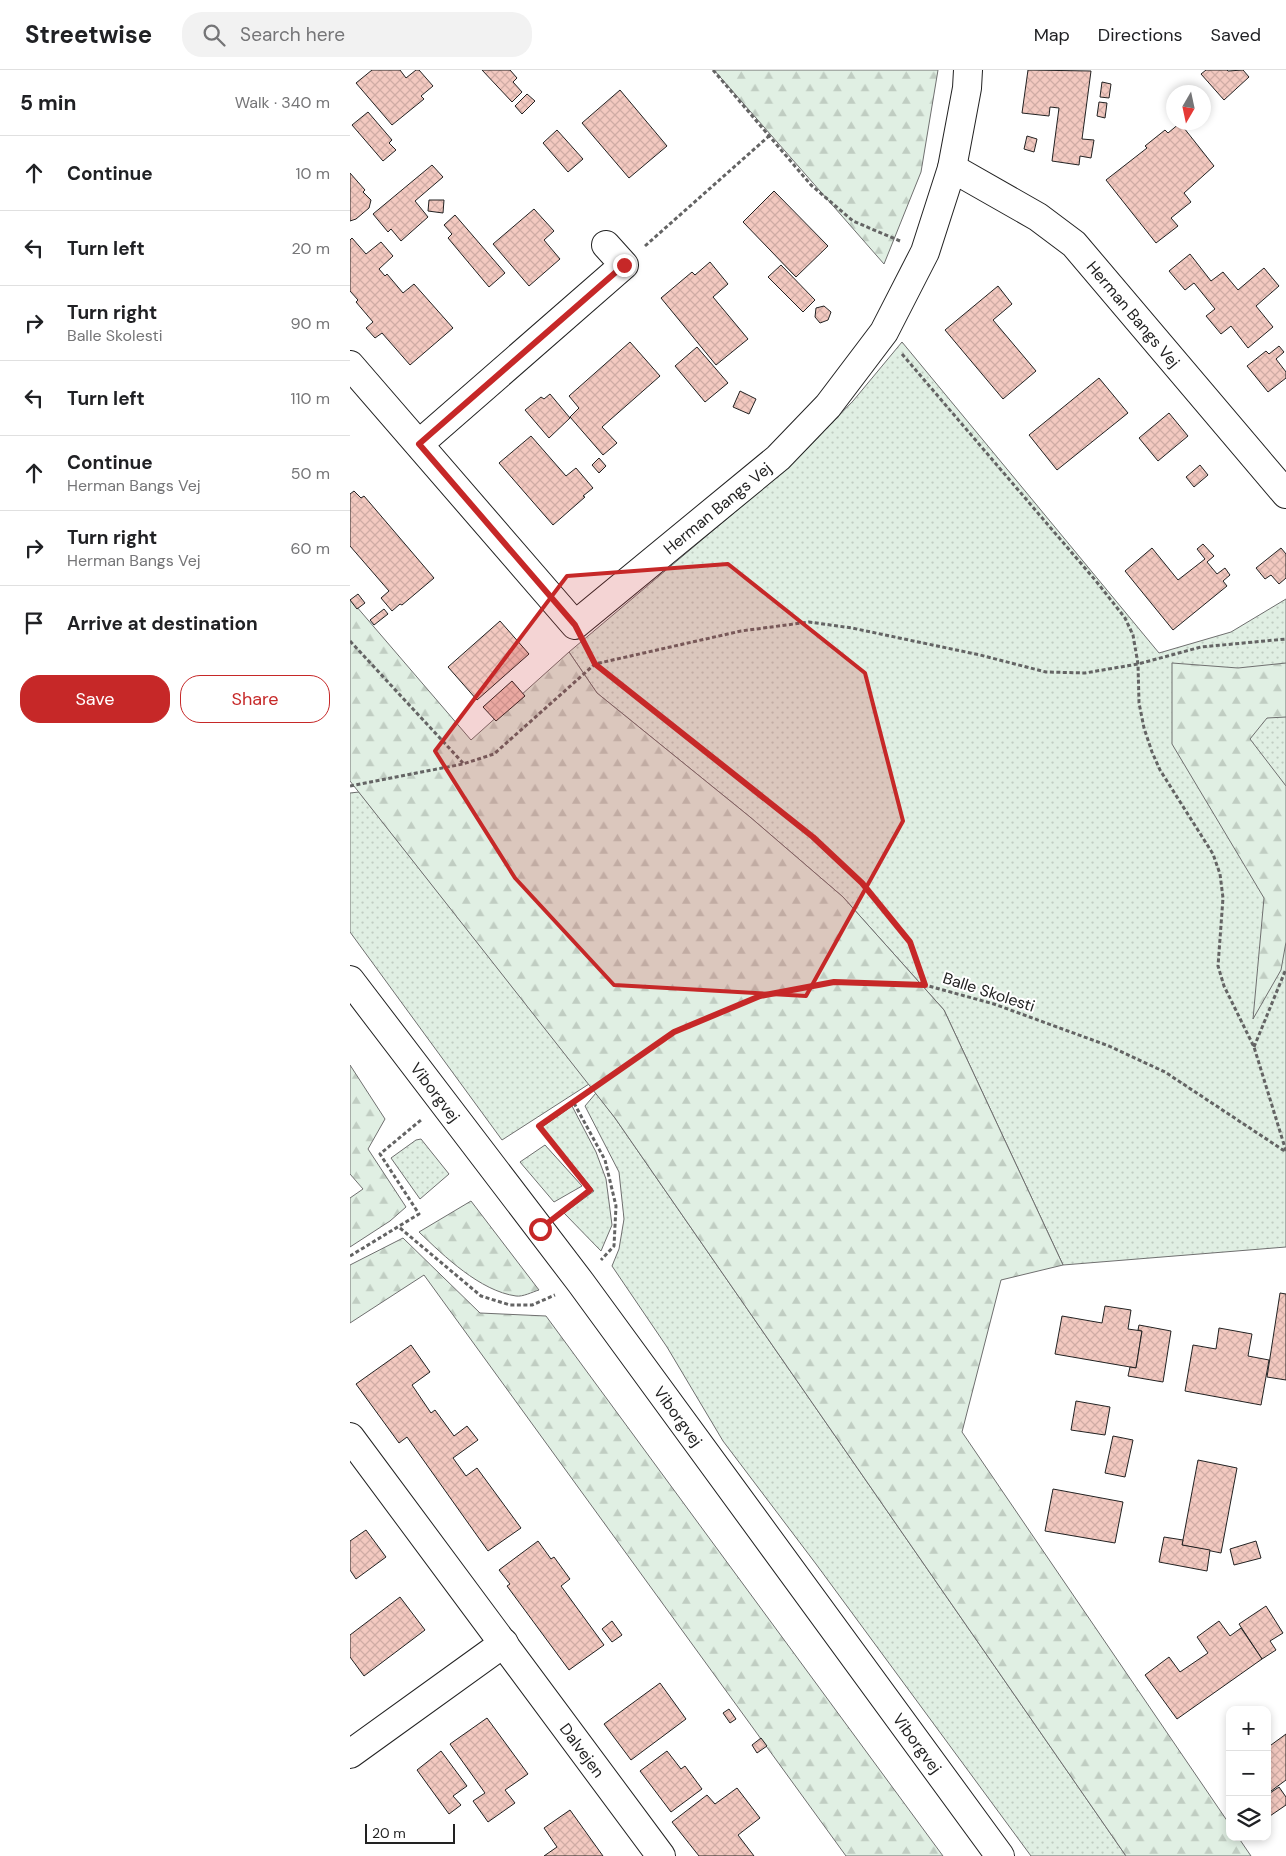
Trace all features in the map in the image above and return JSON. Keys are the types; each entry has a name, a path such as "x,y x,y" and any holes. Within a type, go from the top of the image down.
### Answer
{"street":[{"name":"Herman Bangs Vej","path":"575,625 778,458 828,406 884,332 925,252 952,168 967,88 968,70"},
{"name":"Herman Bangs Vej","path":"952,168 1038,217 1074,244 1286,494"},
{"path":"419,444 624,265 606,245"},
{"path":"350,365 575,625"},
{"name":"Viborgvej","path":"350,980 540,1229 1000,1856"},
{"name":"Dalvejen","path":"350,1437 661,1856"},
{"path":"350,1754 504,1643"}],"path":[{"path":"713,70 811,185 853,221 925,252"},
{"path":"624,265 769,136"},
{"path":"884,332 1096,580 1125,618 1133,635 1138,664 1139,703 1144,728 1152,752 1160,770 1213,854 1220,874 1223,898 1218,966 1224,986 1254,1046 1286,1152"},
{"path":"350,786 463,764 494,754 595,664 741,631 809,622 852,628 980,655 1046,672 1085,673 1138,664 1201,647 1286,639"},
{"path":"575,625 595,664 813,837 862,883 910,942 925,985"},
{"path":"350,641 463,764"},
{"path":"1254,1046 1286,969"},
{"name":"Balle Skolesti","path":"540,1229 590,1190 539,1126 674,1032 760,996 834,982 925,985 994,1004 1109,1046 1157,1068 1286,1152"},
{"path":"350,1256 419,1214 380,1154 443,1102"}],"highlighted area":[{"path":"728,564 865,673 903,821 806,996 614,985 515,878 435,751 567,576"}],"green space":[{"path":"714,70 938,70 921,172 884,264"},
{"path":"902,342 1159,653 1231,632 1286,599 1286,1247 1063,1265 944,1010 843,897 750,817 597,693 569,652 793,463 853,401"},
{"path":"350,599 471,740 569,652 597,693 750,817 843,897 944,1010 1063,1265 1001,1280 962,1432 1226,1819 1226,1841 1241,1841 1251,1856 1126,1856 615,1118 350,781"},
{"path":"1172,663 1238,668 1286,663 1286,717 1267,718 1250,739 1286,786 1286,942 1281,970 1253,1019 1264,898 1172,744"},
{"path":"359,792 589,1084 502,1140 350,932 350,793"},
{"path":"350,1065 385,1119 368,1149 406,1207 390,1221 350,1247 350,1198 363,1189 350,1174"},
{"path":"596,1093 1126,1856 1031,1856 723,1441 667,1347 612,1266 619,1249 624,1219 619,1172 585,1106"},
{"path":"572,1106 596,1152 606,1179 612,1225 601,1251 564,1213 594,1191 542,1127"},
{"path":"421,1139 449,1174 420,1199 391,1158 416,1140"},
{"path":"545,1145 582,1186 554,1202 520,1162"},
{"path":"471,1201 539,1290 516,1296 489,1287 463,1271 419,1232"},
{"path":"403,1238 480,1313 546,1316 943,1856 846,1856 424,1275 350,1323 350,1265"}],"building":[{"path":"372,70 400,70 406,78 416,70 419,70 433,86 421,96 424,99 392,125 356,83"},
{"path":"482,70 510,70 517,78 513,82 522,92 512,102"},
{"path":"1028,70 1091,71 1082,139 1094,140 1091,158 1080,156 1079,165 1052,161 1059,108 1050,107 1049,116 1022,113"},
{"path":"1206,70 1243,70 1249,77 1224,100 1201,74"},
{"path":"1102,82 1111,84 1109,98 1100,97"},
{"path":"620,90 667,146 629,178 582,123"},
{"path":"527,94 535,101 522,114 515,106"},
{"path":"1099,102 1107,103 1105,118 1097,116"},
{"path":"368,112 392,140 389,143 396,150 383,161 352,125"},
{"path":"557,130 583,159 568,172 543,143"},
{"path":"1165,130 1168,133 1172,130 1186,130 1214,166 1184,193 1191,202 1171,218 1178,226 1156,243 1106,180 1147,148 1145,146"},
{"path":"1027,136 1037,139 1034,152 1024,149"},
{"path":"432,165 443,177 415,201 428,217 401,241 391,229 388,232 373,214"},
{"path":"350,173 371,200 369,208 356,219 350,221"},
{"path":"774,191 828,246 796,277 743,222"},
{"path":"429,200 444,200 443,213 428,211"},
{"path":"534,209 554,231 544,240 560,259 529,286 493,244"},
{"path":"455,215 505,273 489,287 448,238 452,234 444,225"},
{"path":"352,238 366,254 381,242 393,256 379,269 385,276 387,274 403,293 414,284 453,328 410,365 382,333 375,338 366,328 373,322 356,302 358,300 350,291 350,240"},
{"path":"1190,254 1211,281 1223,272 1238,290 1264,268 1279,286 1256,306 1273,327 1248,348 1231,326 1221,334 1206,316 1215,309 1194,283 1185,290 1169,271"},
{"path":"710,262 728,284 713,297 748,339 716,365 661,298 692,272 695,275"},
{"path":"781,265 815,300 803,312 768,277"},
{"path":"998,286 1012,304 993,320 1036,371 1003,399 945,330"},
{"path":"824,306 831,312 828,320 820,323 815,317 816,308"},
{"path":"630,342 660,376 602,427 617,443 603,455 570,417 579,408 569,396"},
{"path":"1279,346 1284,352 1276,359 1286,372 1286,378 1268,392 1247,366 1266,351 1269,354"},
{"path":"697,347 728,383 705,402 675,366"},
{"path":"1099,378 1128,413 1057,470 1029,435"},
{"path":"740,391 756,399 749,414 733,407"},
{"path":"550,394 570,418 549,438 525,410 541,397 544,399"},
{"path":"1169,413 1188,436 1158,461 1139,438"},
{"path":"531,436 566,476 576,468 593,488 553,525 499,463"},
{"path":"599,458 606,466 599,473 592,465"},
{"path":"1200,465 1208,475 1194,487 1186,477"},
{"path":"354,491 361,498 364,496 434,578 392,611 381,598 389,591 350,546 350,494"},
{"path":"1203,544 1214,556 1207,562 1217,574 1225,568 1230,575 1223,581 1227,586 1173,630 1125,571 1152,548 1178,580 1205,559 1197,549"},
{"path":"1281,548 1286,554 1286,578 1279,584 1271,575 1265,579 1256,568"},
{"path":"358,594 365,603 357,609 350,600"},
{"path":"384,609 388,614 374,625 370,620"},
{"path":"500,621 529,654 477,700 448,667"},
{"path":"512,681 525,696 496,721 483,707"},
{"path":"1280,1293 1286,1294 1286,1380 1267,1377"},
{"path":"1105,1306 1131,1310 1128,1329 1142,1331 1136,1368 1055,1354 1062,1316 1102,1323"},
{"path":"1139,1325 1171,1331 1163,1382 1128,1376 1130,1367 1136,1368 1142,1331 1138,1330"},
{"path":"1219,1328 1252,1334 1248,1356 1269,1360 1261,1405 1185,1391 1193,1345 1216,1349"},
{"path":"411,1345 430,1372 412,1385 431,1413 435,1410 454,1436 467,1426 478,1440 453,1458 466,1476 477,1468 521,1528 488,1551 407,1437 399,1443 356,1384"},
{"path":"1076,1401 1110,1407 1105,1435 1071,1430"},
{"path":"1113,1436 1133,1440 1125,1477 1105,1473"},
{"path":"1198,1460 1237,1468 1221,1553 1182,1545"},
{"path":"1053,1489 1123,1502 1115,1543 1045,1531"},
{"path":"366,1530 386,1557 356,1579 350,1570 350,1541"},
{"path":"1164,1537 1183,1540 1182,1545 1210,1550 1207,1571 1159,1562"},
{"path":"538,1541 551,1559 554,1557 570,1579 561,1586 604,1645 569,1670 507,1586 510,1584 499,1570"},
{"path":"1256,1541 1261,1558 1234,1565 1230,1549"},
{"path":"400,1597 425,1630 364,1676 350,1657 350,1635"},
{"path":"1266,1606 1283,1633 1270,1641 1276,1650 1262,1659 1239,1624"},
{"path":"612,1621 622,1635 612,1642 602,1629"},
{"path":"1219,1621 1230,1636 1241,1628 1262,1659 1177,1719 1145,1675 1169,1657 1180,1672 1208,1653 1197,1637"},
{"path":"660,1683 686,1719 631,1760 604,1724"},
{"path":"729,1709 736,1719 730,1723 723,1713"},
{"path":"487,1718 528,1774 505,1790 515,1803 488,1822 473,1801 485,1793 450,1744"},
{"path":"1286,1734 1286,1780 1271,1791 1271,1751 1271,1745"},
{"path":"761,1738 767,1746 757,1753 752,1745"},
{"path":"441,1751 467,1786 453,1796 461,1805 449,1814 417,1770"},
{"path":"667,1751 681,1769 685,1766 702,1789 671,1812 640,1771"},
{"path":"1279,1787 1286,1797 1286,1805 1271,1815 1271,1796 1271,1792"},
{"path":"737,1788 760,1818 738,1835 754,1856 699,1856 672,1822 707,1795 715,1804"},
{"path":"570,1810 603,1856 544,1856 557,1847 544,1828"}],"route":[{"path":"540,1229 590,1190 539,1126 674,1032 760,996 834,982 925,985 910,942 862,883 813,837 595,664 575,625 419,444 624,265"}]}
